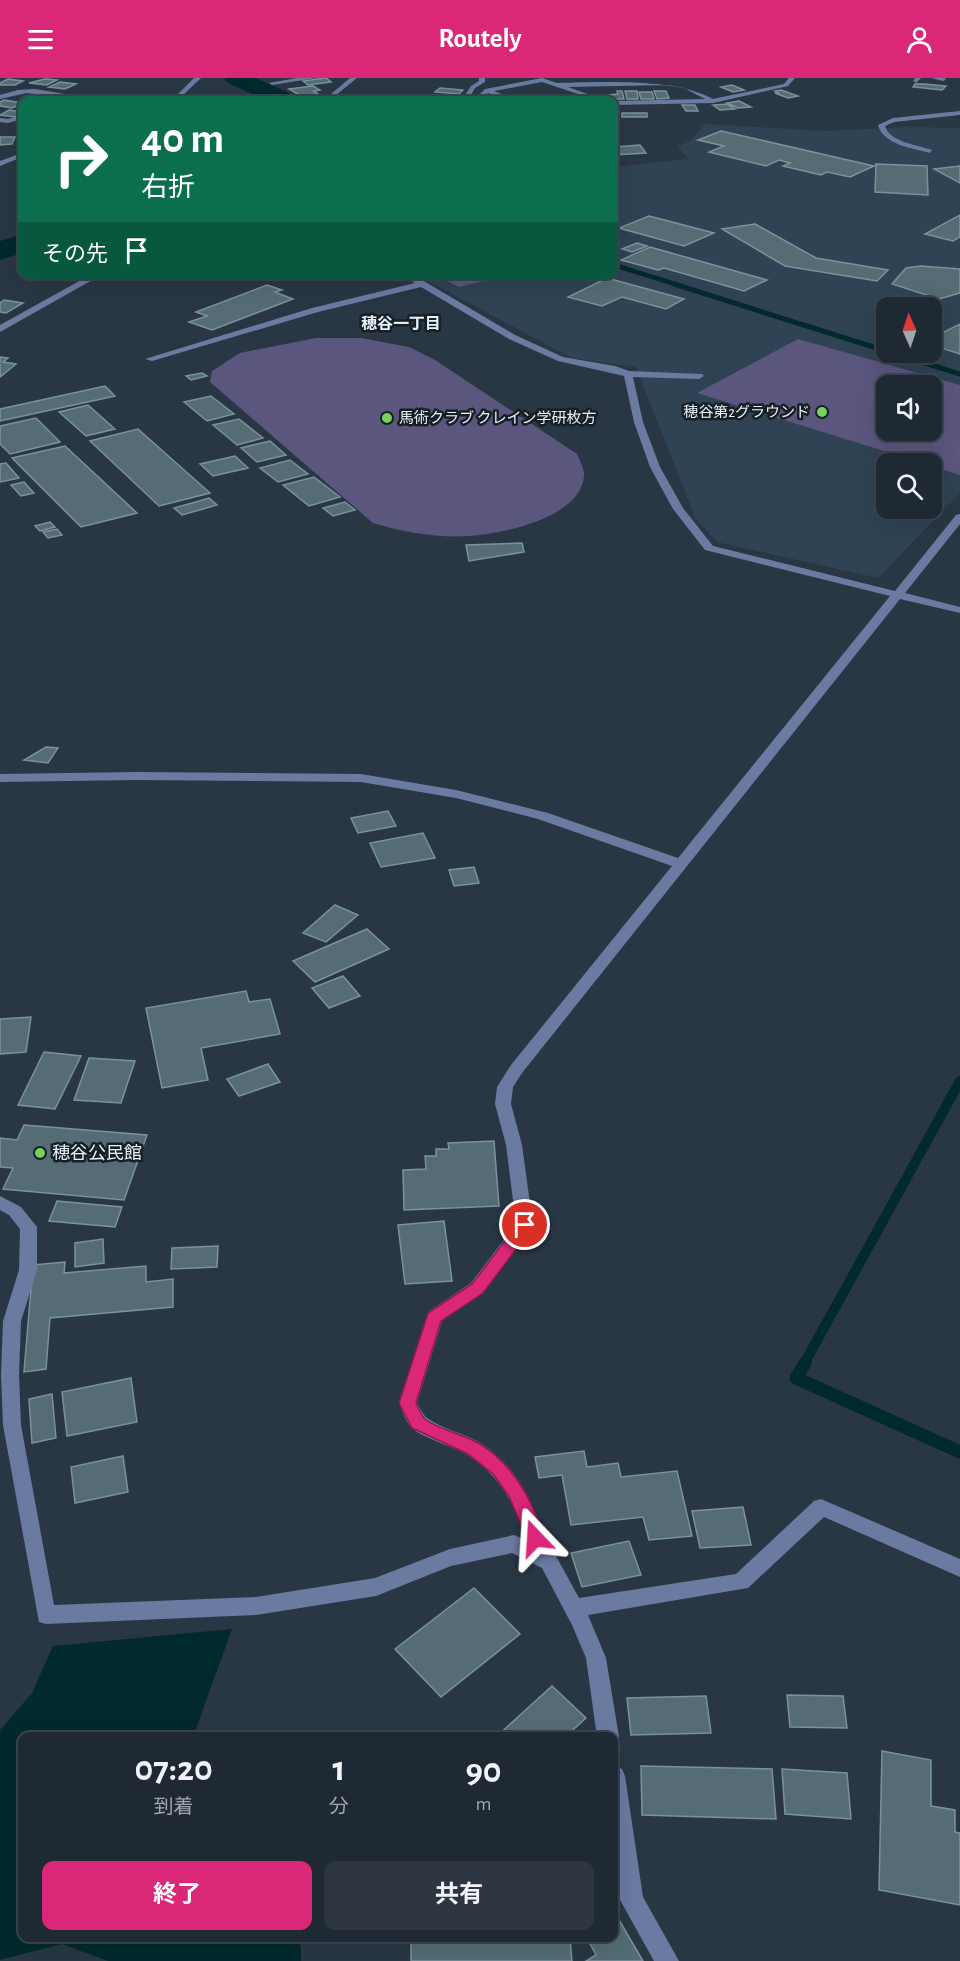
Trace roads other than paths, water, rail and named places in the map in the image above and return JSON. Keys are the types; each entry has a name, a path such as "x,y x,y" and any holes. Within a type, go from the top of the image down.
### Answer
{"street":[{"path":"179,96 198,78"},
{"path":"272,83 312,78"},
{"path":"332,96 354,78"},
{"path":"618,103 713,101 786,85 792,78"},
{"path":"934,78 943,79"},
{"path":"481,96 487,90 543,79 590,96"},
{"path":"467,96 473,87 484,80"},
{"path":"556,85 668,83 686,87 713,101"},
{"path":"0,97 16,91 30,90 71,96"},
{"path":"487,90 503,96"},
{"path":"930,152 892,139 883,132 881,125 892,120 960,113"},
{"path":"0,120 8,121 18,118"},
{"path":"6,130 14,128"},
{"path":"0,164 18,157"},
{"path":"0,329 90,279"},
{"path":"413,279 512,337 561,359 615,369 628,374 699,376"},
{"path":"149,359 315,310 421,284"},
{"path":"628,374 633,403 652,464 686,524 709,548 960,610"},
{"path":"541,1558 529,1518 516,1491 499,1468 474,1449 418,1424 408,1403 434,1317 477,1288 525,1225 514,1145 503,1104 505,1087 516,1069 960,517"},
{"path":"0,778 137,776 361,778 456,794 543,816 681,864"},
{"path":"0,1202 15,1211 29,1227 28,1270 12,1321 10,1375 12,1425 46,1615 267,1605 376,1587 450,1558 514,1544 549,1563 574,1608 596,1658 607,1732"},
{"path":"574,1608 741,1582 821,1507 960,1568"},
{"path":"618,1804 632,1900 667,1961"}],"waterway":[{"path":"236,78 275,96"},
{"path":"0,251 18,244"},
{"path":"618,266 678,285"},
{"path":"674,284 876,348"},
{"path":"925,363 960,374"},
{"path":"804,1364 960,1081"},
{"path":"805,1363 796,1378 960,1452"}],"place":[{"name":"穂谷第2グラウンド","path":"822,412"},
{"name":"馬術クラブ クレイン学研枚方","path":"387,418"},
{"name":"穂谷公民館","path":"40,1153"}],"district":[{"name":"穂谷一丁目","path":"401,323"}]}
